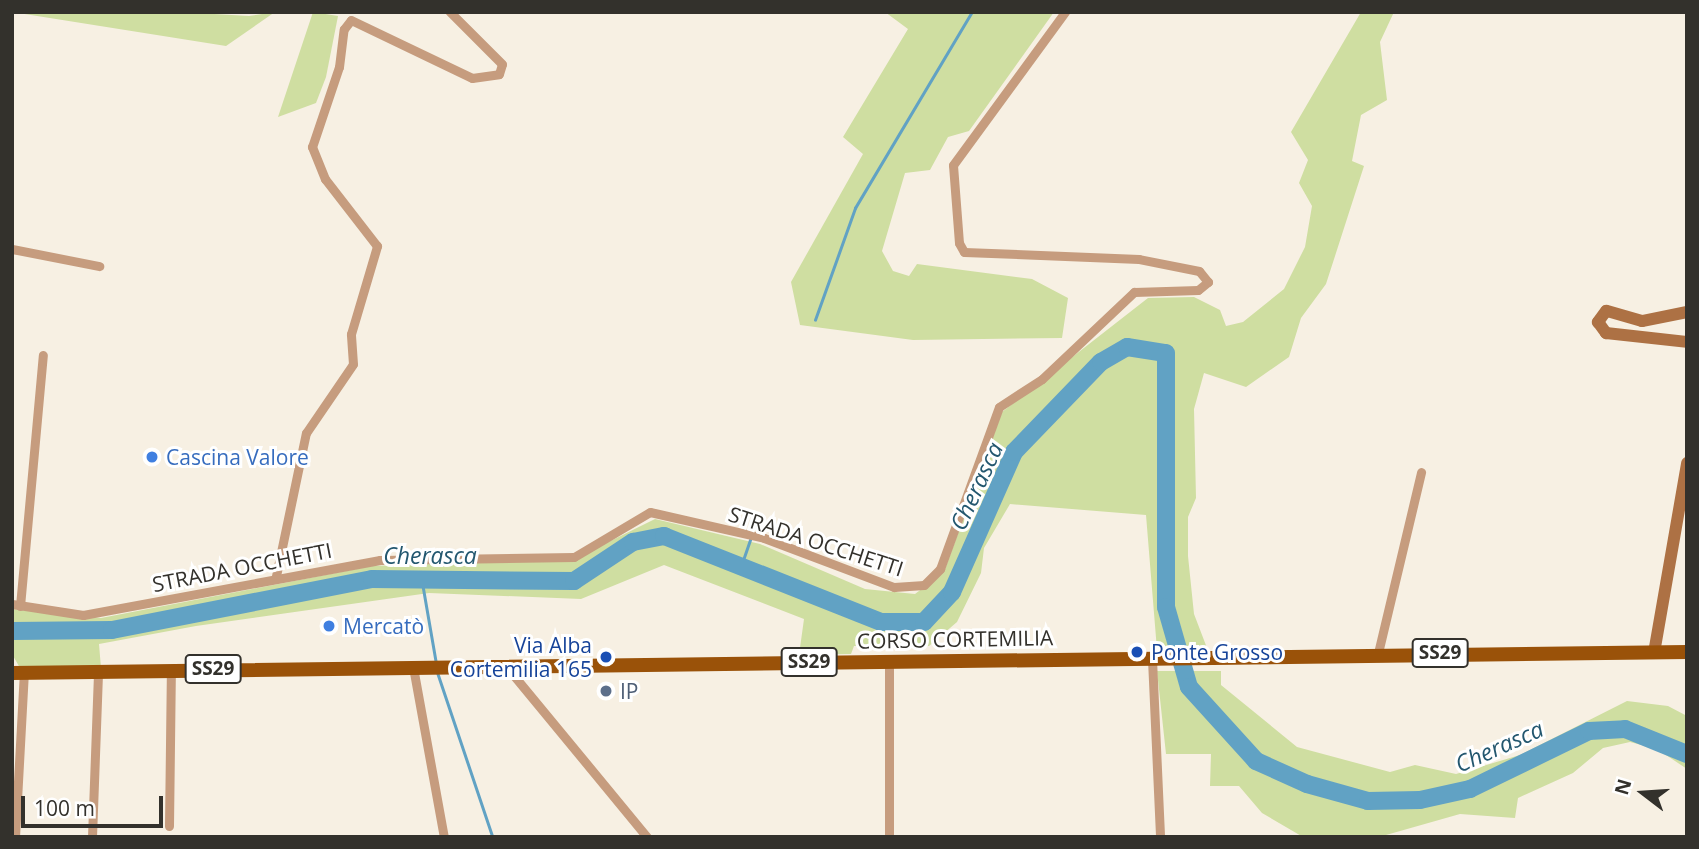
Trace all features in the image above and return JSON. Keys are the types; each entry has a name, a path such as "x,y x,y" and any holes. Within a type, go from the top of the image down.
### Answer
{"main road":[{"name":"SS29","path":"1155,659 1378,653 1687,652"},
{"name":"CORSO CORTEMILIA","path":"413,667 1155,659"},
{"name":"SS29","path":"18,673 413,667"}],"street":[{"path":"276,576 306,433 353,364 351,334 377,246 326,179 312,147 339,67 344,29 351,20 472,78 499,74 502,64 450,12"},
{"name":"STRADA OCCHETTI","path":"16,605 106,612 276,576 380,560 574,556 650,512 764,538 894,587 924,585 940,569 999,407 1042,379 1134,292 1198,290 1208,278 1199,271 1139,258 964,252 959,243 953,165 1065,12"},
{"path":"12,249 99,266"},
{"path":"1687,312 1642,321 1606,311 1598,322 1606,333 1687,342"},
{"path":"16,605 43,355"},
{"path":"1654,653 1687,463"},
{"path":"1378,653 1421,472"},
{"path":"1155,659 1160,837"},
{"path":"889,661 889,837"},
{"path":"506,666 647,837"},
{"path":"413,667 444,837"},
{"path":"169,826 171,670"},
{"path":"92,837 98,672"},
{"path":"15,837 18,673"}],"green space":[{"path":"12,12 180,12 249,16 275,12 226,46"},
{"path":"313,12 338,16 326,77 316,103 278,117"},
{"path":"885,12 1054,12 969,131 948,137 930,170 905,173 882,251 893,271 909,276 917,264 1032,279 1068,298 1062,338 913,340 800,325 791,282 863,154 843,137 908,29"},
{"path":"1361,12 1394,12 1380,42 1387,100 1361,115 1352,161 1364,166 1326,284 1301,318 1289,357 1246,387 1204,373 1194,409 1196,498 1188,517 1188,556 1194,614 1207,648 1157,650 1146,515 1010,504 984,548 981,573 957,622 929,646 854,646 851,654 799,655 804,619 664,565 581,599 429,593 196,626 99,644 101,668 20,668 12,654 12,609 101,618 372,566 574,559 655,519 760,544 865,589 915,594 944,572 1002,412 1148,298 1194,297 1220,310 1226,326 1243,322 1284,289 1305,247 1312,206 1299,183 1308,160 1291,132"},
{"path":"1157,671 1221,671 1221,685 1297,747 1390,772 1415,765 1456,774 1520,755 1627,701 1668,706 1687,716 1687,769 1657,749 1630,742 1603,748 1573,773 1518,798 1515,818 1460,814 1379,837 1303,837 1262,813 1239,786 1210,786 1211,754 1166,754"}],"waterway":[{"path":"815,320 855,208 972,12"},
{"name":"Cherasca","path":"12,631 112,630 372,579 574,581 633,542 664,536 881,622 924,622 952,592 1014,452 1101,362 1127,347 1166,353 1166,607 1189,687 1256,761 1307,784 1368,801 1420,800 1470,789 1589,731 1625,729 1687,754"},
{"path":"740,569 751,537"},
{"path":"422,580 436,661"},
{"path":"437,671 493,837"}],"place":[{"name":"Cascina Valore","path":"152,457"},
{"name":"Mercatò","path":"329,626"},
{"name":"Ponte Grosso","path":"1137,652"},
{"name":"Via Alba Cortemilia 165","path":"606,657"},
{"name":"IP","path":"606,691"}]}
